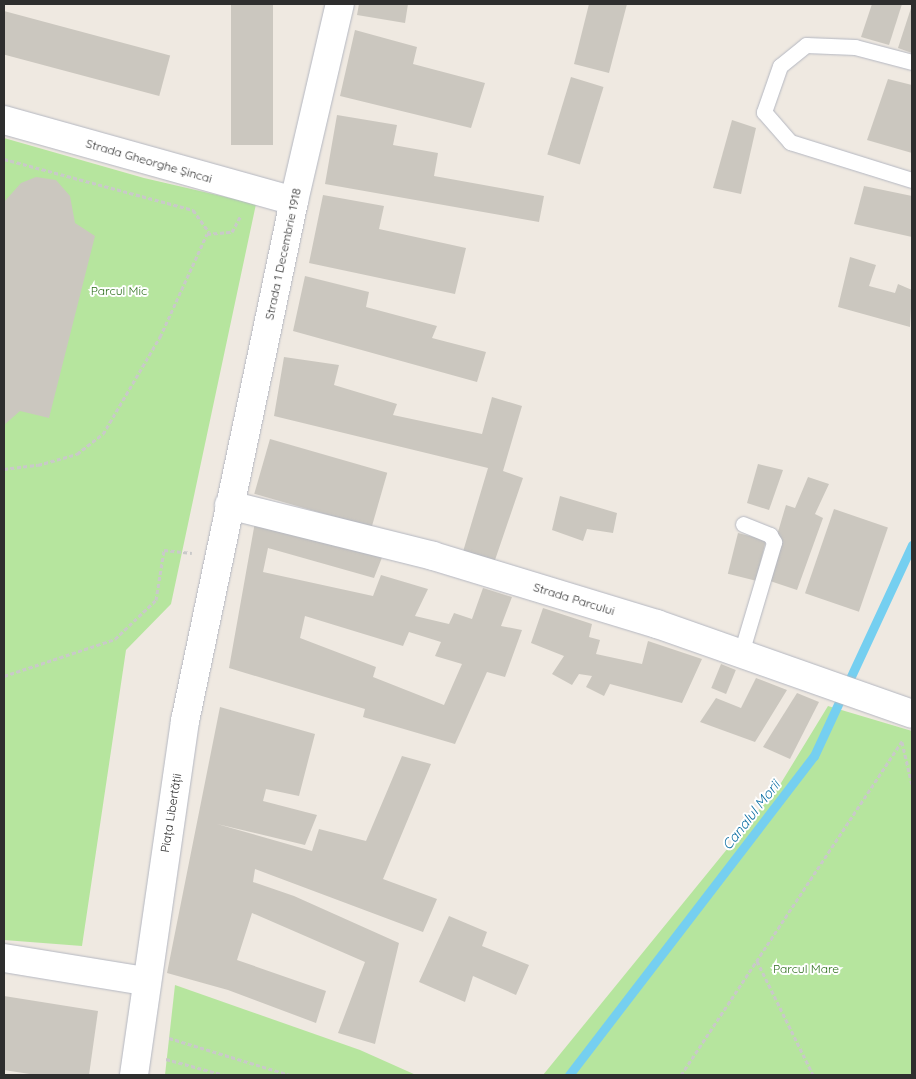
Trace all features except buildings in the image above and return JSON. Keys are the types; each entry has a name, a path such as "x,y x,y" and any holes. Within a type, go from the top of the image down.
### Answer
{"street":[{"name":"Strada 1 Decembrie 1918","path":"229,505 294,201 340,4"},
{"name":"Strada Gheorghe Șincai","path":"4,120 294,201"},
{"name":"Piața Libertății","path":"137,1052 145,982 185,721 229,505"},
{"name":"Strada Parcului","path":"229,505 433,556 741,653 833,685 903,718"},
{"path":"4,958 145,982"}],"lane":[{"path":"912,62 855,48 806,45 780,66 764,112 790,142 912,180"},
{"path":"741,653 774,542 770,535 743,524"}],"path":[{"path":"4,160 193,210 209,232"},
{"path":"209,232 232,232 254,190"},
{"path":"4,468 38,465 77,454 103,434 160,337 209,232"},
{"path":"4,676 115,639 156,600 164,550 217,557"},
{"path":"903,718 902,742 912,785"},
{"path":"681,1075 902,742"},
{"path":"757,961 813,1075"},
{"path":"137,1052 224,1075"},
{"path":"137,1052 290,1075"}],"green space":[{"name":"Parcul Mic","path":"4,138 144,178 256,204 171,604 126,650 82,946 4,940"},
{"name":"Parcul Mare","path":"828,706 912,731 912,1075 543,1075 781,783"},
{"path":"175,985 360,1050 416,1075 165,1075"}],"waterway":[{"name":"Canalul Morii","path":"569,1075 814,756 912,545"}]}
